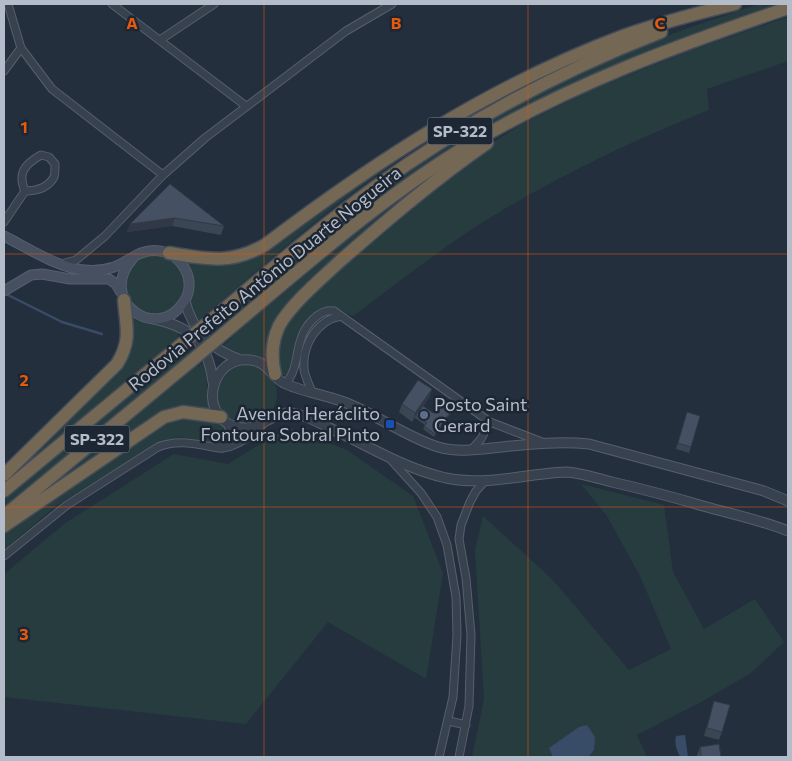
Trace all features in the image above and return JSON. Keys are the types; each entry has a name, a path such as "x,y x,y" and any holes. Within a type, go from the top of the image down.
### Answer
{"highway":[{"path":"169,253 212,260 253,252 367,170 442,123 489,97 541,71 624,36 678,18 737,4"},
{"name":"Rodovia Prefeito Antônio Duarte Nogueira","path":"4,491 308,238 374,187 453,135 526,93 597,58 737,4"},
{"name":"Rodovia Prefeito Antônio Duarte Nogueira","path":"4,516 334,241 390,197 472,143 562,95 658,53 788,8"},
{"path":"276,376 272,355 280,324 326,274 461,161 562,95"},
{"path":"4,475 117,364 122,356 128,336 122,296"},
{"path":"4,526 156,421 183,412 224,420"}],"main road":[{"path":"4,236 61,264 86,270 100,270 115,266 150,250 160,250 177,258 188,273 189,292 180,309 172,314 154,319 136,314 122,296 116,284 109,279 70,279 42,274 31,275 4,291"},
{"path":"122,296 122,273 133,258"}],"street":[{"path":"8,4 21,48 52,90 163,176"},
{"path":"112,4 246,106"},
{"path":"160,40 214,4"},
{"path":"61,264 76,260 105,236 163,176 205,138 346,31 392,4"},
{"path":"4,72 21,48"},
{"path":"41,155 49,157 55,164 54,176 44,187 35,191 25,190 20,180 23,171 32,160 41,155"},
{"path":"4,222 25,190"},
{"path":"185,301 190,318 204,337 219,351 241,360 260,362 286,384 345,402 390,424 407,435 440,448 472,449 542,442 589,444 764,491 788,501"},
{"path":"286,384 293,372 301,338 312,322 325,311 334,311 490,422 542,442"},
{"path":"312,392 304,370 310,340 327,320 341,316"},
{"path":"154,319 172,323 183,328 204,350 209,360 213,383 212,401 215,410 224,420 236,427 254,428 280,414 296,413 424,473 484,482 562,472 578,473 655,492 788,530"},
{"path":"213,383 224,367 241,360"},
{"path":"214,447 227,440 229,435 224,420"},
{"path":"4,556 67,505 158,447 167,443 181,442 221,449 229,447 249,436 267,421"},
{"path":"472,449 481,439 490,422"},
{"path":"389,458 421,493 437,517 447,545 456,597 457,635 454,688 449,720 439,757"},
{"path":"459,757 469,706 471,635 466,578 459,539 461,525 470,502 484,482"},
{"path":"449,720 466,725"}],"green space":[{"path":"759,4 782,4 648,51 572,84 498,123 225,326 221,321 381,189 476,127 543,91 611,59 674,33"},
{"path":"788,17 788,61 707,89 709,110 596,160 515,203 453,242 353,316 335,308 308,320 301,330 287,375 281,375 276,362 281,332 295,312 371,240 489,145 522,124 591,90 692,50"},
{"path":"467,116 433,137 357,189 303,231 198,321 190,304 191,273 183,259 227,262 370,171"},
{"path":"416,189 417,191 292,303 268,362 221,348 232,336 373,219"},
{"path":"155,254 167,256 180,267 185,284 183,296 172,309 155,314 143,312 130,301 125,284 127,272 138,259"},
{"path":"131,314 141,320 158,323 179,331 177,338 18,470 16,468 117,371"},
{"path":"185,350 189,355 4,509 4,500"},
{"path":"206,361 207,392 211,410 184,408 51,489 47,488 197,366"},
{"path":"241,364 253,364 264,369 272,377 277,388 275,406 264,419 253,424 241,424 230,419 222,411 217,400 217,388 222,377 230,369"},
{"path":"178,416 214,420 225,428 224,439 214,443 181,437 161,441 57,505 4,550 4,531 150,430"},
{"path":"288,427 347,450 413,496 443,573 426,679 328,622 246,724 4,697 4,574 64,524 174,454 228,464"},
{"path":"581,484 664,505 673,572 704,629 755,599 784,642 751,673 701,702 637,735 647,757 472,757 484,699 475,550 483,516 552,579 629,670 671,649 640,576 607,516"}],"water":[{"path":"587,725 595,737 594,750 588,757 553,757 549,748 579,727"},
{"path":"685,735 688,757 680,757 675,739 676,736"}],"building":[{"path":"170,184 224,226 175,218 130,224"},
{"path":"418,380 432,389 415,413 402,404"},
{"path":"441,403 452,410 435,434 424,426 427,423 416,415 423,406 433,413"},
{"path":"687,412 700,416 691,447 678,443"},
{"path":"714,701 730,705 722,732 707,728"},
{"path":"719,744 721,757 701,757 700,747"}],"waterway":[{"path":"4,293 62,322 102,334"}],"place":[{"name":"Posto Saint Gerard","path":"424,415"},
{"name":"Avenida Heráclito Fontoura Sobral Pinto","path":"390,424"}]}
